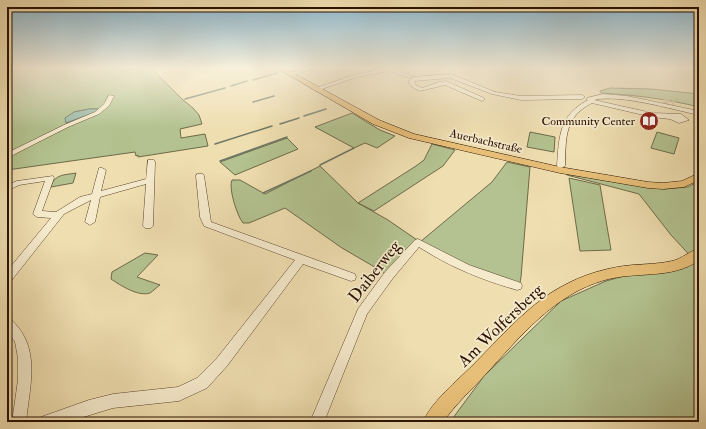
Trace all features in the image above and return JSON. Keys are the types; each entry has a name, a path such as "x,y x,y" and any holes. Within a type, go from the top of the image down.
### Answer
{"main road":[{"name":"Auerbachstraße","path":"316,89 397,132 501,157 560,170 663,186 684,184 699,176"},
{"name":"Am Wolfersberg","path":"432,422 441,410 503,345 550,300 574,286 588,280 622,271 675,266 699,253"}],"street":[{"path":"418,88 422,90 427,88"},
{"path":"457,88 482,99"},
{"path":"481,88 510,96 532,99 571,96 588,98 603,96 664,101"},
{"path":"7,156 66,126 97,113 108,105 111,96"},
{"path":"588,98 600,103 652,115 671,117"},
{"path":"561,166 563,133 569,116 588,98"},
{"path":"644,100 699,112"},
{"path":"674,104 699,112"},
{"path":"148,226 151,162"},
{"path":"90,222 102,170"},
{"path":"200,176 205,217 208,224 352,277"},
{"path":"7,188 17,183 50,178 37,214 58,215"},
{"path":"7,278 58,215 72,205 96,196 150,180"},
{"name":"Daiberweg","path":"317,422 362,312 389,275 418,242 439,256 462,267 517,286"},
{"path":"46,422 89,407 113,401 178,394 202,383 222,362 302,258"},
{"path":"7,322 20,340 24,354 25,372 18,422"}],"green space":[{"path":"7,88 171,88 193,108 199,115 202,124 180,129 181,138 205,134 208,146 138,157 138,155 136,156 135,152 7,170","holes":["98,109 66,123 74,112"]},
{"path":"610,88 651,89 699,94 699,107 650,98 601,93 600,91"},
{"path":"352,113 380,130 395,136 377,148 365,143 354,148 315,127"},
{"path":"530,132 555,137 554,152 527,147"},
{"path":"657,132 679,138 674,154 651,148"},
{"path":"287,138 298,149 235,175 220,162"},
{"path":"432,144 455,150 443,166 374,211 358,203 424,160"},
{"path":"507,162 530,167 519,288 418,243 390,276 342,248 285,208 249,223 243,223 236,208 231,189 232,180 240,180 265,194 320,166 358,203 388,220 420,242 492,182"},
{"path":"566,172 665,189 688,187 699,181 699,262 696,262 671,235 639,194 567,175"},
{"path":"76,173 73,183 51,187 52,183 57,177"},
{"path":"569,178 600,185 611,250 580,251"},
{"path":"145,253 158,255 137,277 160,285 150,293 145,294 135,292 111,279 112,272"},
{"path":"699,263 699,422 450,422 484,376 561,301 606,281 631,274"}],"shaded area":[{"path":"99,109 96,112 66,123 65,118 74,112"}],"waterway":[{"path":"185,99 225,88"},
{"path":"253,102 274,96"},
{"path":"304,116 326,109"},
{"path":"280,124 299,118"},
{"path":"215,144 272,126"},
{"path":"220,161 287,137"},
{"path":"320,165 354,148"},
{"path":"263,193 311,171"}],"tunnel":[{"path":"663,102 674,104"}],"place":[{"name":"Community Center","path":"649,121"}]}
